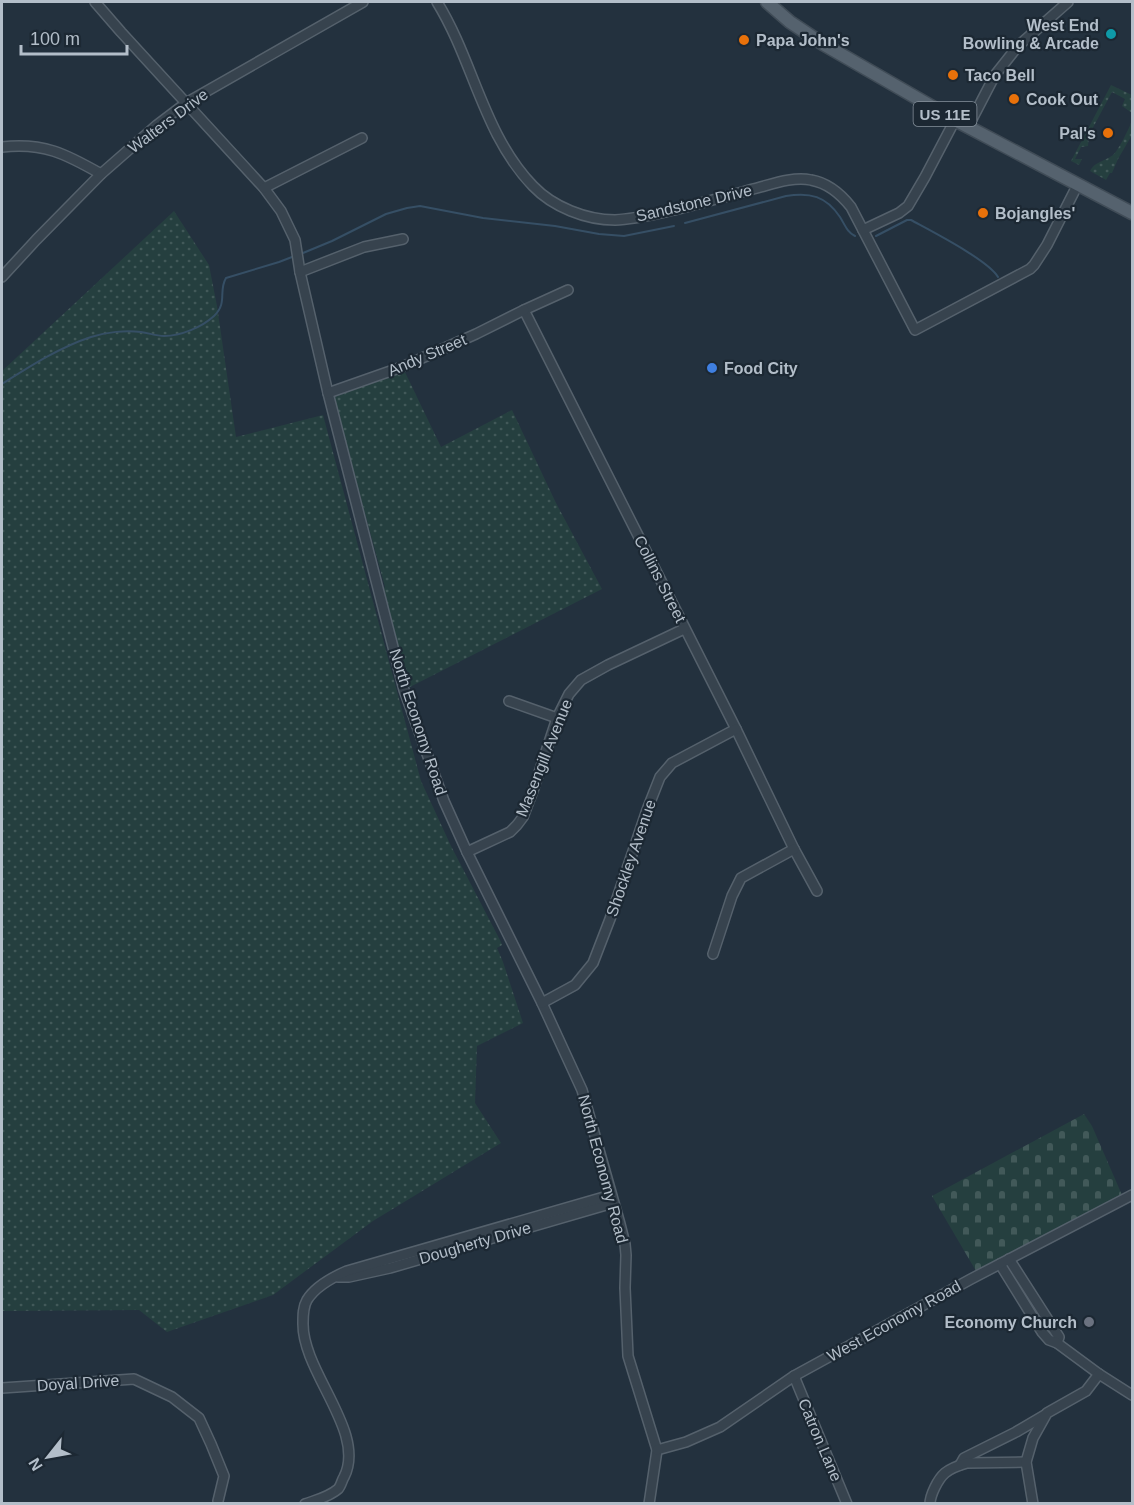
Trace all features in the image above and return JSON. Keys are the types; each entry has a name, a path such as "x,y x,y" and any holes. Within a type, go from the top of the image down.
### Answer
{"main road":[{"name":"US 11E","path":"767,2 790,22 823,44 955,120 1132,213"}],"street":[{"name":"North Economy Road","path":"96,2 264,188 281,211 295,240 300,272 328,393 404,690 444,801 543,1003 582,1090 625,1244 628,1356 657,1450"},
{"name":"Walters Drive","path":"2,277 101,174 186,103 363,2"},
{"name":"Sandstone Drive","path":"437,2 448,19 485,112 500,140 517,167 534,187 551,201 573,212 615,220 659,213 782,182 808,179 821,183 835,190 851,207 915,330 1030,269 1047,245 1078,184"},
{"path":"968,127 995,75 1018,46 1068,2"},
{"path":"863,230 908,206 955,120"},
{"path":"264,188 362,138"},
{"path":"2,147 31,146 51,150 71,156 101,174"},
{"path":"300,272 364,247 403,239"},
{"path":"524,310 568,290"},
{"name":"Andy Street","path":"328,393 402,367 524,310"},
{"name":"Collins Street","path":"524,310 817,891"},
{"name":"Masengill Avenue","path":"467,852 510,832 523,817 557,718 569,694 581,680 684,629"},
{"path":"509,701 557,718"},
{"name":"Shockley Avenue","path":"543,1003 575,985 593,963 660,777 672,763 736,729"},
{"path":"712,954 732,896 741,878 794,849"},
{"name":"West Economy Road","path":"657,1450 686,1442 720,1427 794,1376 1132,1194"},
{"name":"Dougherty Drive","path":"304,1503 323,1498 339,1488 349,1468 349,1450 341,1421 309,1356 303,1335 303,1312 306,1301 317,1288 336,1277 369,1273 612,1199"},
{"path":"1009,1259 1059,1337 1057,1343"},
{"path":"1000,1264 1049,1340 1057,1343 1132,1395"},
{"path":"960,1465 964,1458 1016,1432 1086,1391 1099,1374"},
{"name":"Catron Lane","path":"794,1376 847,1503"},
{"name":"Doyal Drive","path":"2,1388 134,1379 172,1397 199,1418 211,1444 224,1476 219,1503"},
{"path":"1033,1503 1026,1462 1034,1438 1047,1413"},
{"path":"649,1503 657,1450"},
{"path":"930,1503 930,1496 944,1474 960,1465 1026,1462"}],"green space":[{"path":"1111,85 1132,95 1132,113 1122,106 1125,99 1112,92 1089,135 1088,146 1081,147 1075,159 1082,159 1079,165 1071,161"},
{"path":"1132,121 1132,135 1112,173 1106,180 1090,171 1094,165 1116,152"},
{"path":"174,211 209,265 236,437 323,415 421,781 451,846 501,942 502,945 497,948 523,1023 477,1046 475,1103 501,1143 373,1221 273,1295 167,1332 139,1310 2,1311 2,371"},
{"path":"404,370 441,447 512,410 556,503 602,589 404,690 378,590 385,587 335,397"},
{"path":"1084,1114 1092,1126 1122,1195 976,1271 932,1196"}],"waterway":[{"path":"685,223 786,196 810,195 829,204 855,236"},
{"path":"303,253 386,214 420,206 483,218 624,236 674,226"},
{"path":"876,236 911,220 971,254 998,277"},
{"path":"2,384 56,352 97,335 129,331 164,336 191,330 204,324 218,311 226,278 292,257"}],"place":[{"name":"West End Bowling & Arcade","path":"1111,34"},
{"name":"Papa John's","path":"744,40"},
{"name":"Taco Bell","path":"953,75"},
{"name":"Cook Out","path":"1014,99"},
{"name":"Pal's","path":"1108,133"},
{"name":"Bojangles'","path":"983,213"},
{"name":"Food City","path":"712,368"},
{"name":"Economy Church","path":"1089,1322"}]}
